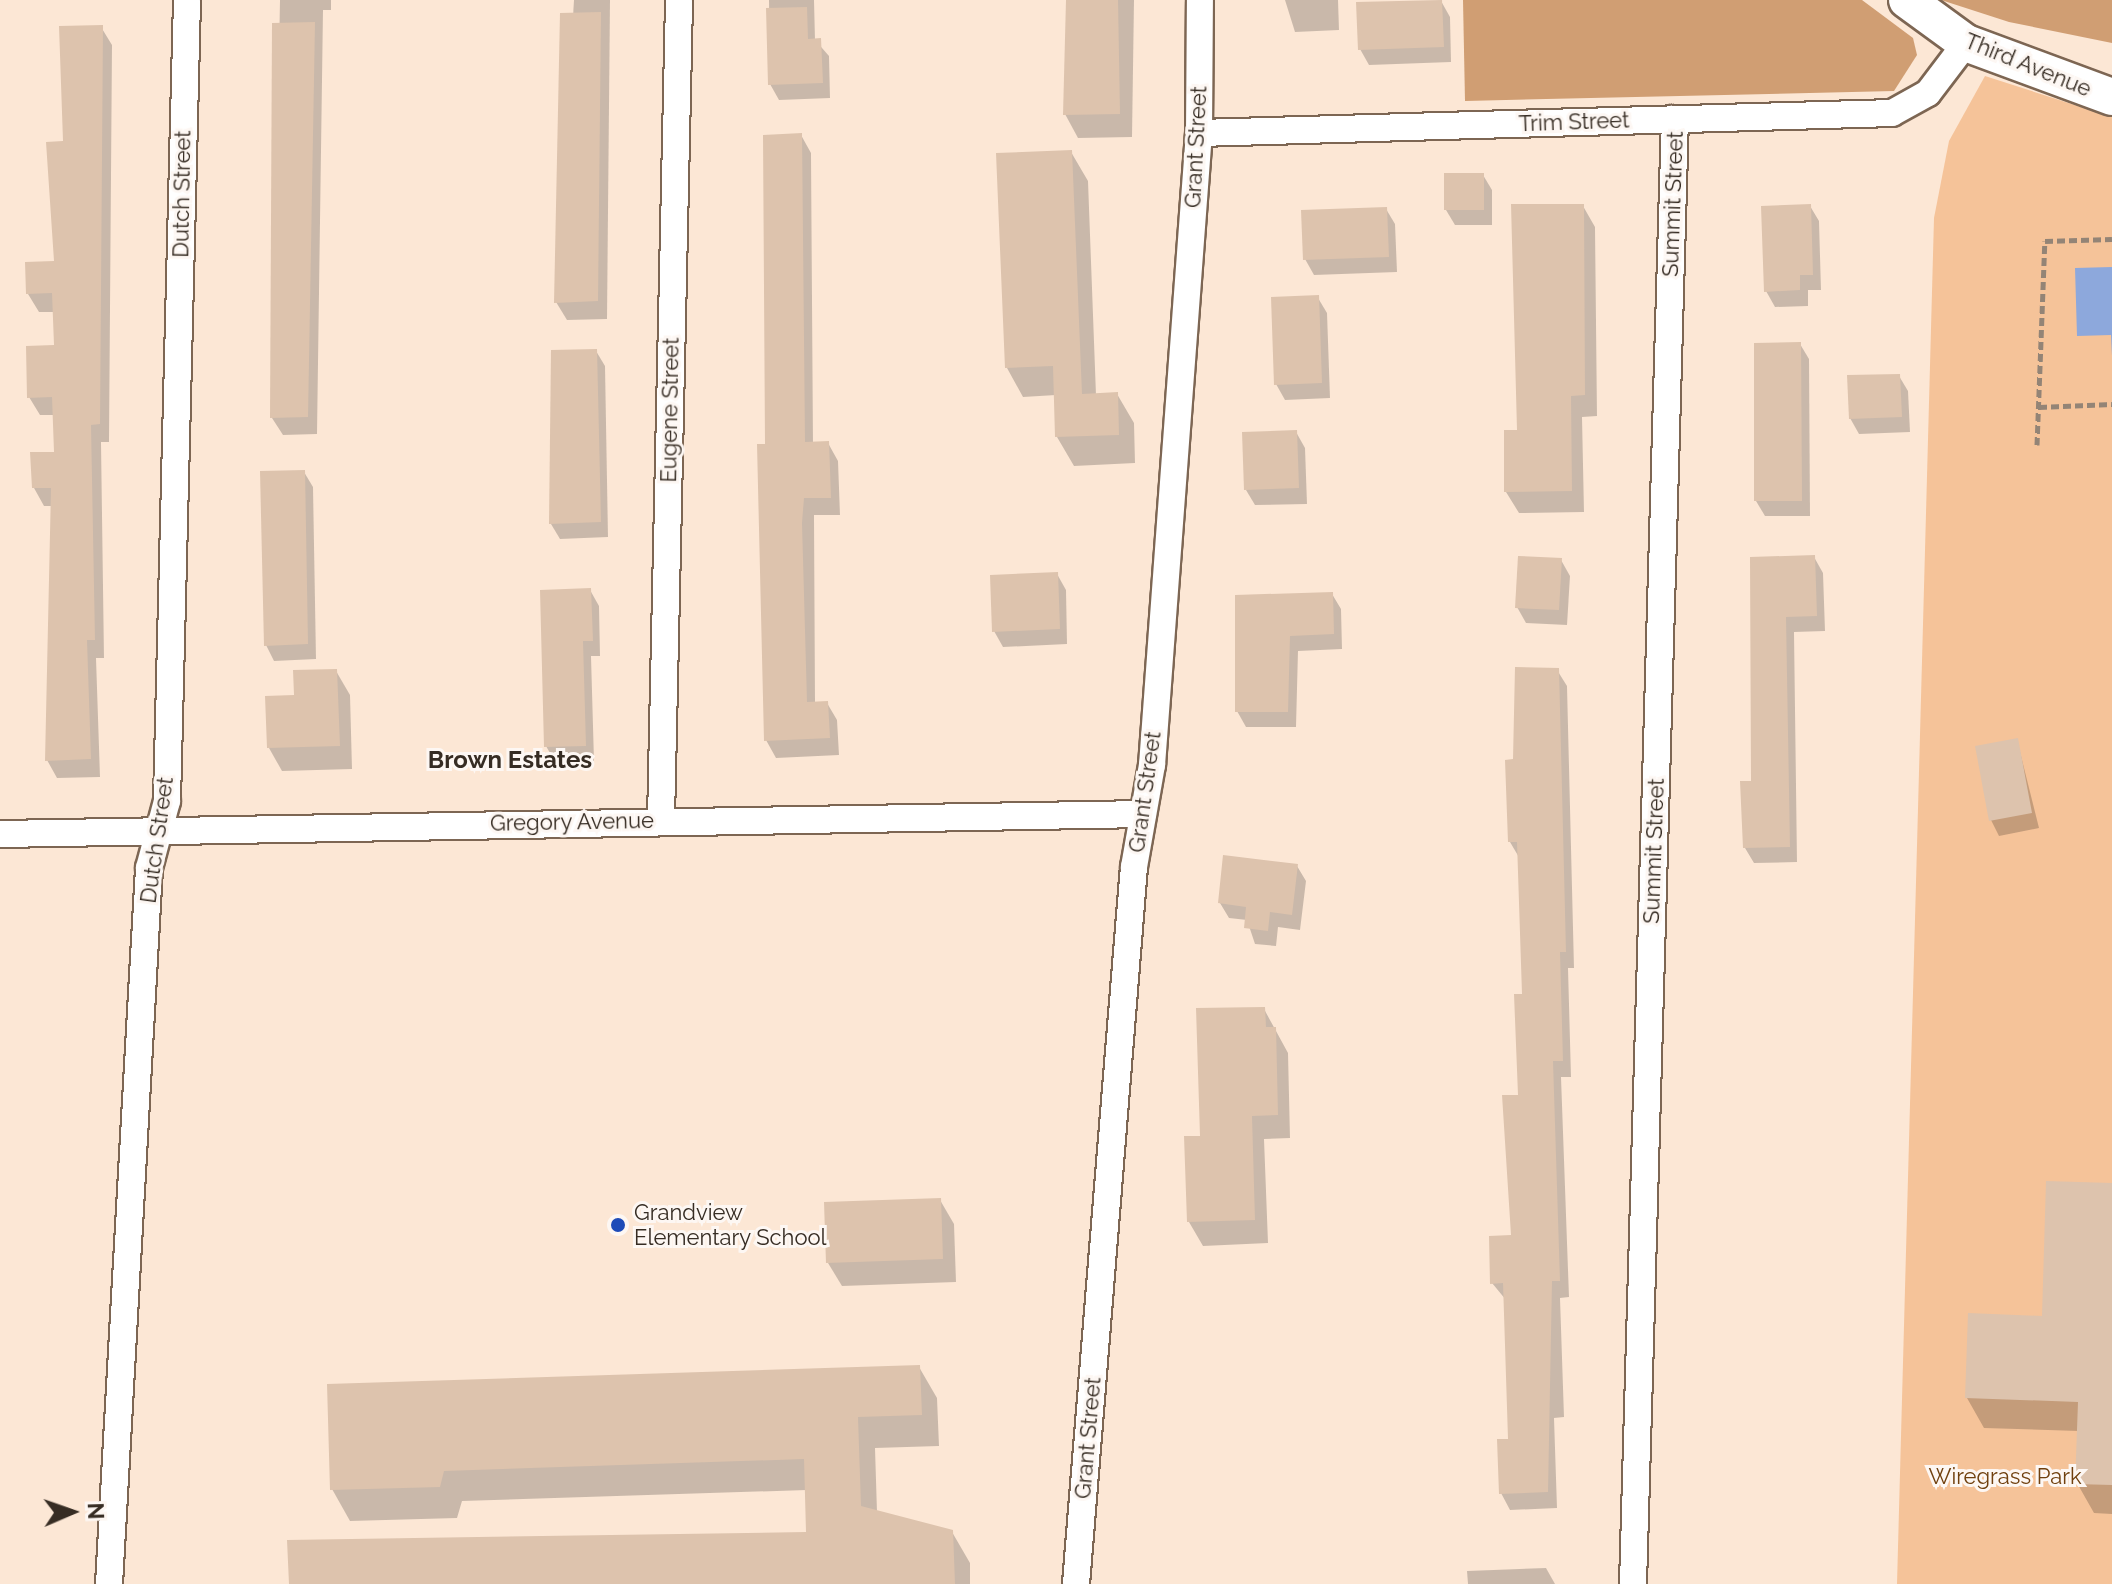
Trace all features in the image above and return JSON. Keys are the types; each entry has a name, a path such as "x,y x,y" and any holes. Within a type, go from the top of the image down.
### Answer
{"street":[{"name":"Dutch Street","path":"109,1584 149,868 167,801 187,0"},
{"name":"Eugene Street","path":"661,820 679,0"},
{"name":"Grant Street","path":"1076,1584 1199,133 1200,0"},
{"name":"Third Avenue","path":"1907,0 1966,43 2112,97"},
{"name":"Trim Street","path":"1199,133 1892,113 1928,93 1966,43"},
{"name":"Summit Street","path":"1633,1584 1675,119"},
{"name":"Gregory Avenue","path":"0,834 661,820 1143,814"}],"path":[{"path":"2037,445 2045,241 2112,239"},
{"path":"2039,407 2112,404"}],"green space":[{"name":"Wiregrass Park","path":"1985,76 2112,117 2112,1584 1897,1584 1934,218 1949,141"}],"shaded area":[{"path":"1463,0 1862,0 1913,38 1917,55 1894,91 1465,101"},
{"path":"1941,0 2112,0 2112,43 2009,22"}],"water":[{"path":"2112,267 2112,356 2111,335 2077,336 2075,268"}],"building":[{"path":"1066,0 1118,0 1120,114 1063,115"},
{"path":"1442,0 1444,47 1358,50 1356,2"},
{"path":"807,7 808,39 821,38 823,83 768,85 766,8"},
{"path":"601,12 598,301 554,303 560,13"},
{"path":"315,22 308,417 270,418 272,23"},
{"path":"103,25 100,424 91,425 95,640 87,640 91,759 45,761 51,488 32,488 30,452 54,452 52,397 27,398 26,346 54,345 52,293 26,294 25,262 54,261 46,142 63,141 59,26"},
{"path":"802,133 805,442 829,441 831,498 804,498 807,702 828,701 830,738 764,741 757,444 765,444 763,135"},
{"path":"1072,150 1082,394 1118,392 1119,435 1055,437 1053,366 1005,368 996,153"},
{"path":"1444,173 1484,173 1484,210 1444,210"},
{"path":"1511,204 1584,204 1585,395 1571,396 1572,491 1504,492 1504,430 1517,430"},
{"path":"1811,204 1813,275 1800,275 1800,290 1764,292 1761,206"},
{"path":"1387,207 1389,257 1303,260 1301,210"},
{"path":"1319,295 1322,383 1274,385 1271,297"},
{"path":"1801,342 1802,501 1754,501 1754,343"},
{"path":"597,349 601,522 549,524 551,350"},
{"path":"1900,374 1902,417 1849,419 1847,375"},
{"path":"1297,430 1299,488 1244,490 1242,432"},
{"path":"305,470 308,644 264,646 260,471"},
{"path":"1815,555 1817,616 1786,617 1790,847 1743,848 1740,781 1751,781 1750,557"},
{"path":"1518,556 1562,558 1559,610 1515,608"},
{"path":"1058,572 1060,629 992,632 990,575"},
{"path":"591,588 593,641 583,641 586,746 544,747 540,590"},
{"path":"1333,592 1334,634 1290,636 1288,712 1235,712 1235,595"},
{"path":"1515,667 1559,668 1566,952 1560,952 1563,1061 1553,1061 1560,1281 1552,1281 1548,1492 1499,1494 1497,1439 1508,1439 1503,1283 1490,1284 1489,1236 1511,1235 1502,1095 1518,1095 1514,994 1522,994 1517,842 1508,842 1505,760 1513,759"},
{"path":"337,669 340,746 267,748 265,696 294,695 293,670"},
{"path":"2018,738 2032,813 1989,821 1975,746"},
{"path":"1223,855 1298,864 1292,915 1270,912 1268,931 1244,928 1246,907 1218,903"},
{"path":"1265,1007 1266,1027 1276,1027 1278,1115 1252,1116 1255,1220 1187,1222 1184,1136 1200,1136 1196,1008"},
{"path":"2046,1181 2112,1183 2112,1485 2075,1484 2078,1402 1965,1398 1968,1313 2042,1316"},
{"path":"941,1198 943,1259 826,1263 824,1202"},
{"path":"920,1365 922,1415 858,1417 861,1506 953,1530 955,1584 289,1584 287,1540 806,1532 804,1459 444,1471 440,1487 330,1490 327,1384"}],"place":[{"name":"Grandview Elementary School","path":"618,1225"}],"district":[{"name":"Brown Estates","path":"510,760"}]}
